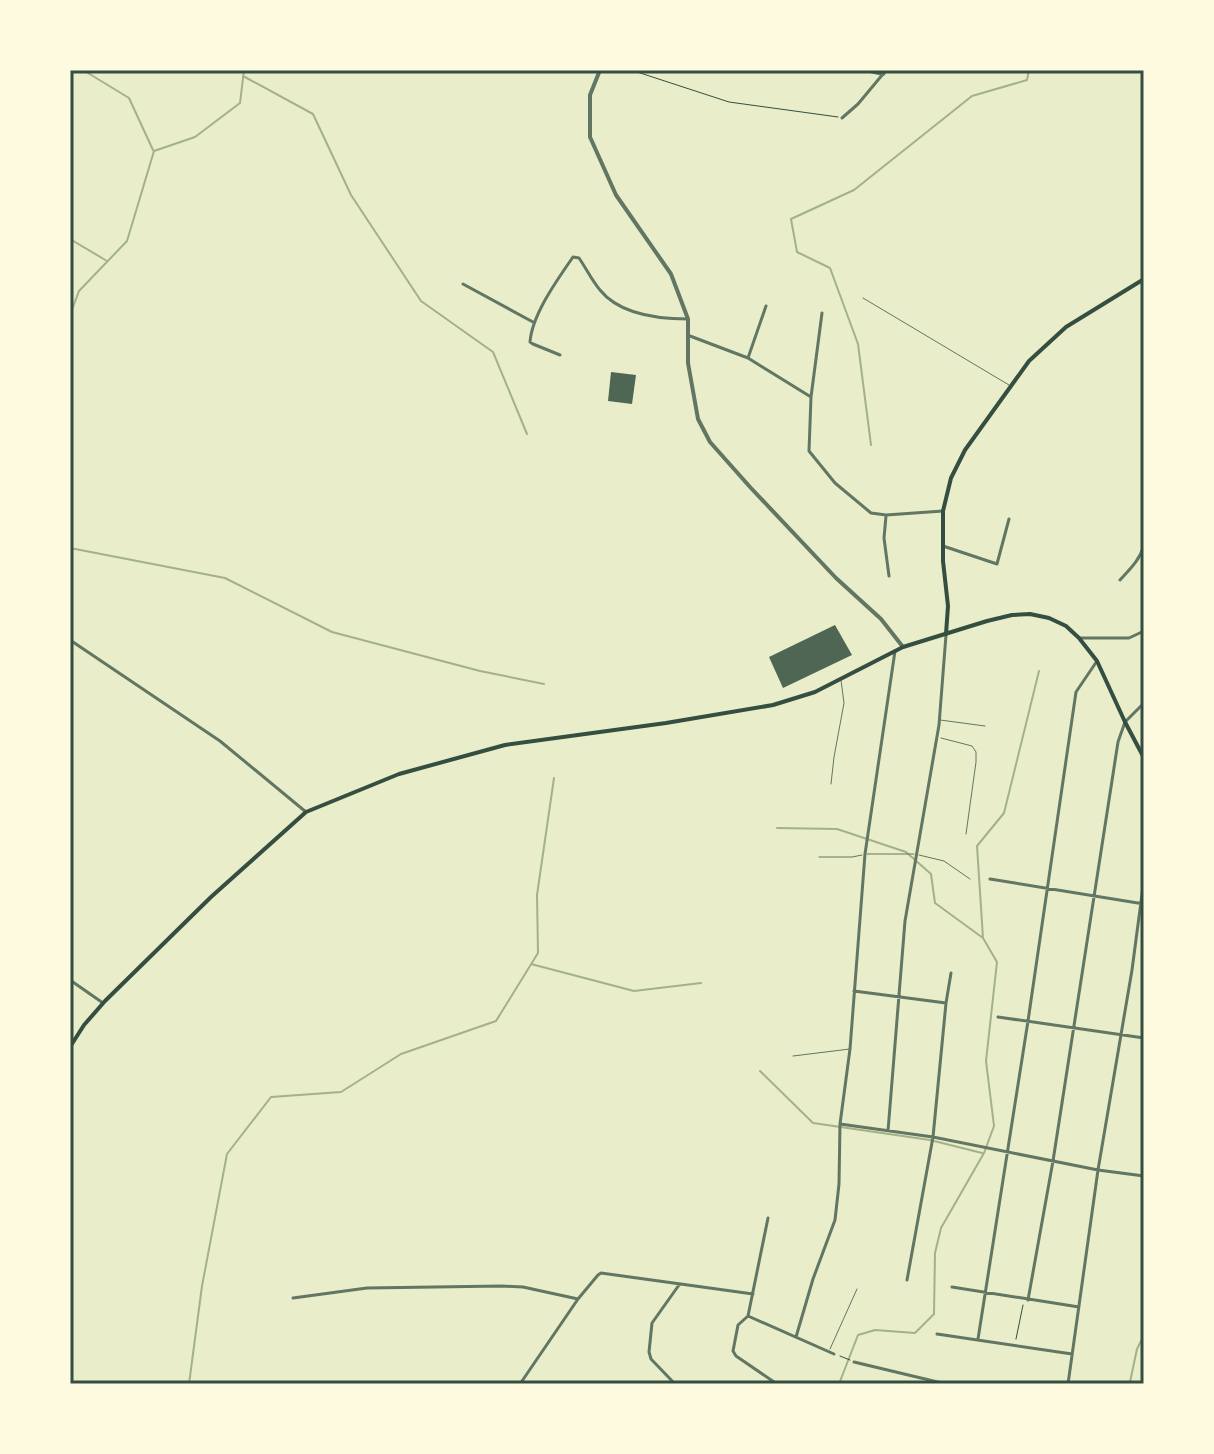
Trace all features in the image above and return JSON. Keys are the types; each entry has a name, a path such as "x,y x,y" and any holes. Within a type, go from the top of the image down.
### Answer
{"main road":[{"path":"946,634 948,606 943,511 951,478 965,450 1029,361 1063,329 1144,279"},
{"path":"70,1047 103,1003 211,897 306,812 399,774 505,745 773,705 815,692 895,649 987,621 1030,614 1066,626 1079,638 1097,661 1144,758"}],"street":[{"path":"600,70 590,95 590,137 616,195 671,274 688,319 688,363 698,419 710,442 836,578 890,628 903,647"},
{"path":"866,70 884,72"},
{"path":"842,118 884,72"},
{"path":"560,355 530,342 534,322 576,256 601,292 618,304 644,315 688,319"},
{"path":"463,284 534,322"},
{"path":"748,358 766,306"},
{"path":"822,313 811,397 809,451 835,483 871,513 886,515 943,511"},
{"path":"689,336 748,358 811,397"},
{"path":"886,515 884,538 889,576"},
{"path":"943,546 997,564 1009,519"},
{"path":"1120,580 1136,563 1144,545"},
{"path":"1079,638 1129,638 1144,631"},
{"path":"888,1131 905,921 937,737 946,634"},
{"path":"70,640 220,741 306,812"},
{"path":"796,1337 835,1220 840,1124 850,1049 865,854 895,649"},
{"path":"978,1339 1076,692 1097,661"},
{"path":"1028,1300 1053,1161 1118,742 1125,722 1144,703"},
{"path":"990,879 1142,904"},
{"path":"1068,1384 1144,879"},
{"path":"907,1280 933,1137 951,973"},
{"path":"70,980 103,1003"},
{"path":"854,991 946,1003"},
{"path":"998,1017 1144,1038"},
{"path":"840,1124 933,1137 1006,1153 1144,1176"},
{"path":"768,1218 748,1316 738,1325 733,1351 777,1384"},
{"path":"520,1384 578,1299 604,1272 753,1294"},
{"path":"675,1384 651,1359 649,1352 652,1323 679,1285"},
{"path":"293,1298 367,1288 502,1286 523,1287 578,1299"},
{"path":"952,1287 1079,1307"},
{"path":"748,1316 834,1354"},
{"path":"937,1334 1072,1354"},
{"path":"854,1362 946,1384"}],"lane":[{"path":"863,298 1010,386"},
{"path":"831,784 844,703 841,678"},
{"path":"939,720 985,726"},
{"path":"937,737 972,746 976,752 966,834"},
{"path":"819,857 852,857 875,852 916,854 944,861 970,879"},
{"path":"793,1056 850,1049"},
{"path":"829,1352 857,1289"}],"path":[{"path":"631,70 729,102 842,118"},
{"path":"1014,1345 1022,1305 1028,1300"},
{"path":"834,1354 854,1362"}],"building":[{"path":"611,372 636,375 632,404 608,401"},
{"path":"835,625 852,655 783,688 769,657"}],"waterway":[{"path":"83,70 129,98 153,150"},
{"path":"70,315 79,291 127,241 154,151 195,137 240,103 244,70"},
{"path":"871,445 858,344 830,268 797,252 791,219 854,190 972,96 1027,80 1029,70"},
{"path":"243,76 313,114 351,195 421,301 493,352 527,434"},
{"path":"70,239 107,261"},
{"path":"70,548 225,578 332,632 480,671 544,684"},
{"path":"839,1384 858,1335 875,1330 915,1333 934,1314 935,1253 941,1228 984,1153 994,1126 986,1061 997,962 983,938 977,846 1004,813 1039,671"},
{"path":"189,1384 202,1286 227,1154 271,1097 341,1092 401,1054 496,1021 538,953 537,895 554,778"},
{"path":"777,828 837,829 906,852 931,874 935,903 983,938"},
{"path":"531,964 634,991 701,983"},
{"path":"760,1071 813,1123 930,1140 982,1153"},
{"path":"1132,1384 1137,1349 1144,1335"}]}
